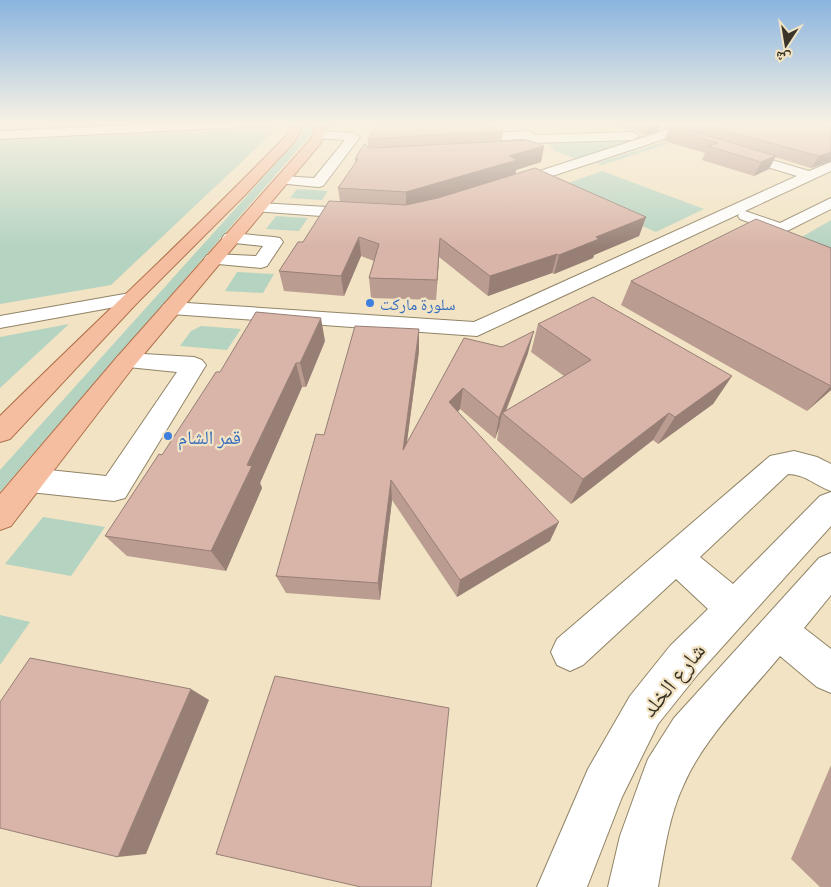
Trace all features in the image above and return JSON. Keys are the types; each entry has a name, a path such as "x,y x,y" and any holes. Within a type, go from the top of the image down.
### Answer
{"main road":[{"path":"0,432 130,298 266,164"},
{"path":"0,516 126,361 271,194 294,164"},
{"path":"240,192 271,194"}],"street":[{"path":"271,194 318,183 333,164"},
{"path":"494,190 573,164"},
{"path":"765,164 812,181"},
{"path":"171,308 477,329 732,211 812,181 831,166"},
{"path":"271,194 377,215"},
{"path":"732,211 781,229 831,203"},
{"path":"213,259 261,262 274,242 231,238"},
{"path":"0,322 130,298"},
{"path":"30,480 114,488 194,365 126,361"},
{"path":"570,652 780,464 790,462 802,463 816,469 831,479"},
{"name":"شارع الخلد","path":"562,887 604,785 644,710 684,660 831,505"},
{"path":"676,558 734,608"},
{"path":"632,887 644,836 664,775 689,733 831,569"},
{"path":"777,630 831,673"}],"green space":[{"path":"0,164 239,164 111,285 0,304"},
{"path":"275,164 285,164 0,492 0,470"},
{"path":"602,171 704,209 656,232 554,188"},
{"path":"297,189 328,191 322,200 290,198"},
{"path":"276,216 308,218 299,231 266,229"},
{"path":"831,220 831,254 795,241"},
{"path":"237,272 274,274 263,293 225,291"},
{"path":"69,324 0,388 0,337"},
{"path":"201,326 241,329 227,350 180,346 191,331"},
{"path":"43,517 105,527 71,576 5,564"},
{"path":"0,615 30,622 0,665"}],"building":[{"path":"354,164 502,164 406,192 338,188"},
{"path":"535,168 646,217 596,237 599,239 559,255 557,254 490,276 440,238 437,280 369,278 379,244 359,237 341,276 279,271 298,242 303,242 329,201 406,205 438,198"},
{"path":"756,219 831,248 831,386 631,281"},
{"path":"593,297 732,376 675,417 669,413 583,479 502,413 591,360 538,324"},
{"path":"256,312 321,318 300,363 296,363 247,465 252,466 211,551 105,536 159,454 162,455 216,372 220,372"},
{"path":"355,326 419,329 403,450 464,338 502,347 534,331 499,418 463,388 449,402 559,522 460,580 391,480 378,583 276,576 316,434 324,435"},
{"path":"30,658 191,689 118,857 0,828 0,702"},
{"path":"275,676 449,708 431,887 361,887 216,854"}],"place":[{"name":"سلورة ماركت","path":"370,303"},
{"name":"قمر الشام","path":"168,436"}]}
